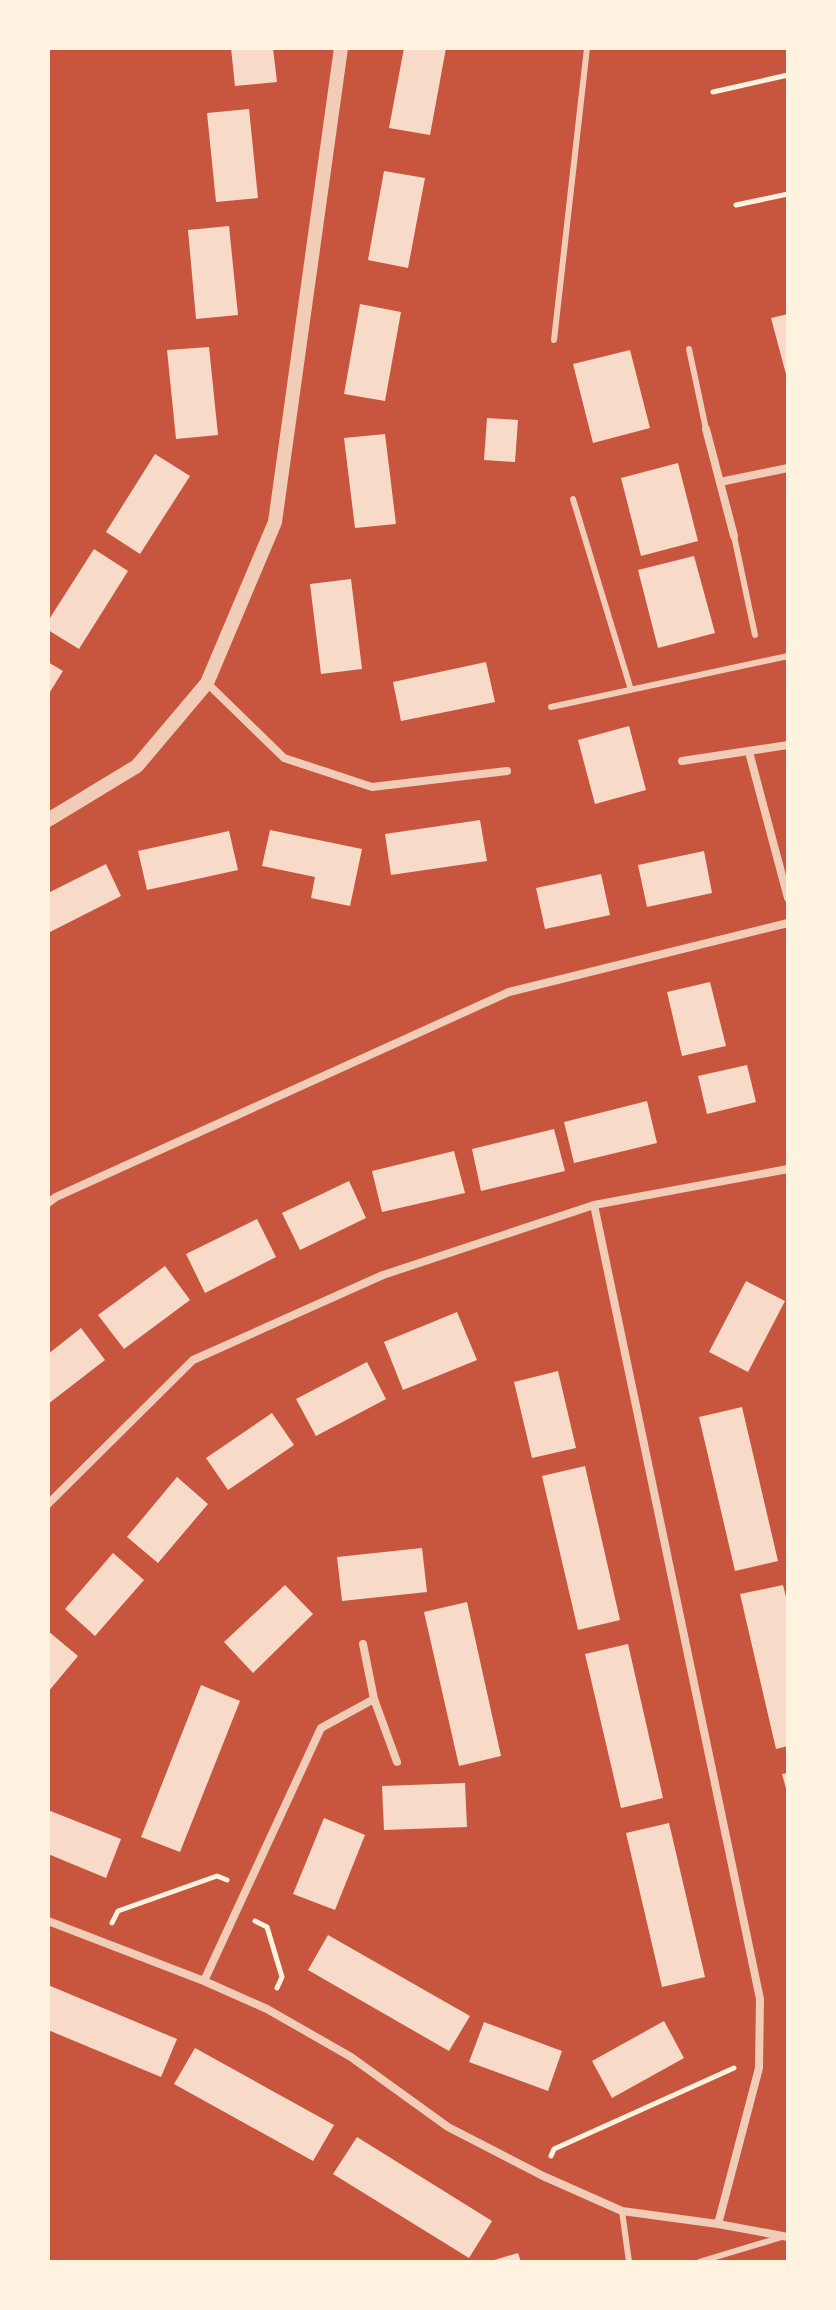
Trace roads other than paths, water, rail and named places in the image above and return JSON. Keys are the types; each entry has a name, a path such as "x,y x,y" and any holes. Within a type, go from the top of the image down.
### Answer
{"street":[{"path":"48,820 137,766 207,683 275,522 341,48"},
{"path":"706,429 734,536"},
{"path":"720,482 788,468"},
{"path":"207,683 284,758 372,787 507,771"},
{"path":"682,761 788,745"},
{"path":"749,752 788,898"},
{"path":"48,1189 52,1200 509,992 788,923"},
{"path":"48,1504 193,1360 383,1275 594,1205 788,1169"},
{"path":"594,1205 760,1999 759,2068 718,2224"},
{"path":"363,1644 374,1699 397,1762"},
{"path":"204,1981 321,1728 374,1699"},
{"path":"48,1921 204,1981 267,2009 351,2057 448,2127 543,2176 622,2211 785,2237"}],"lane":[{"path":"554,340 587,48"},
{"path":"689,349 706,429"},
{"path":"573,499 631,690"},
{"path":"734,536 755,635"},
{"path":"551,707 788,656"},
{"path":"622,2211 629,2262"},
{"path":"699,2262 785,2237"}]}
